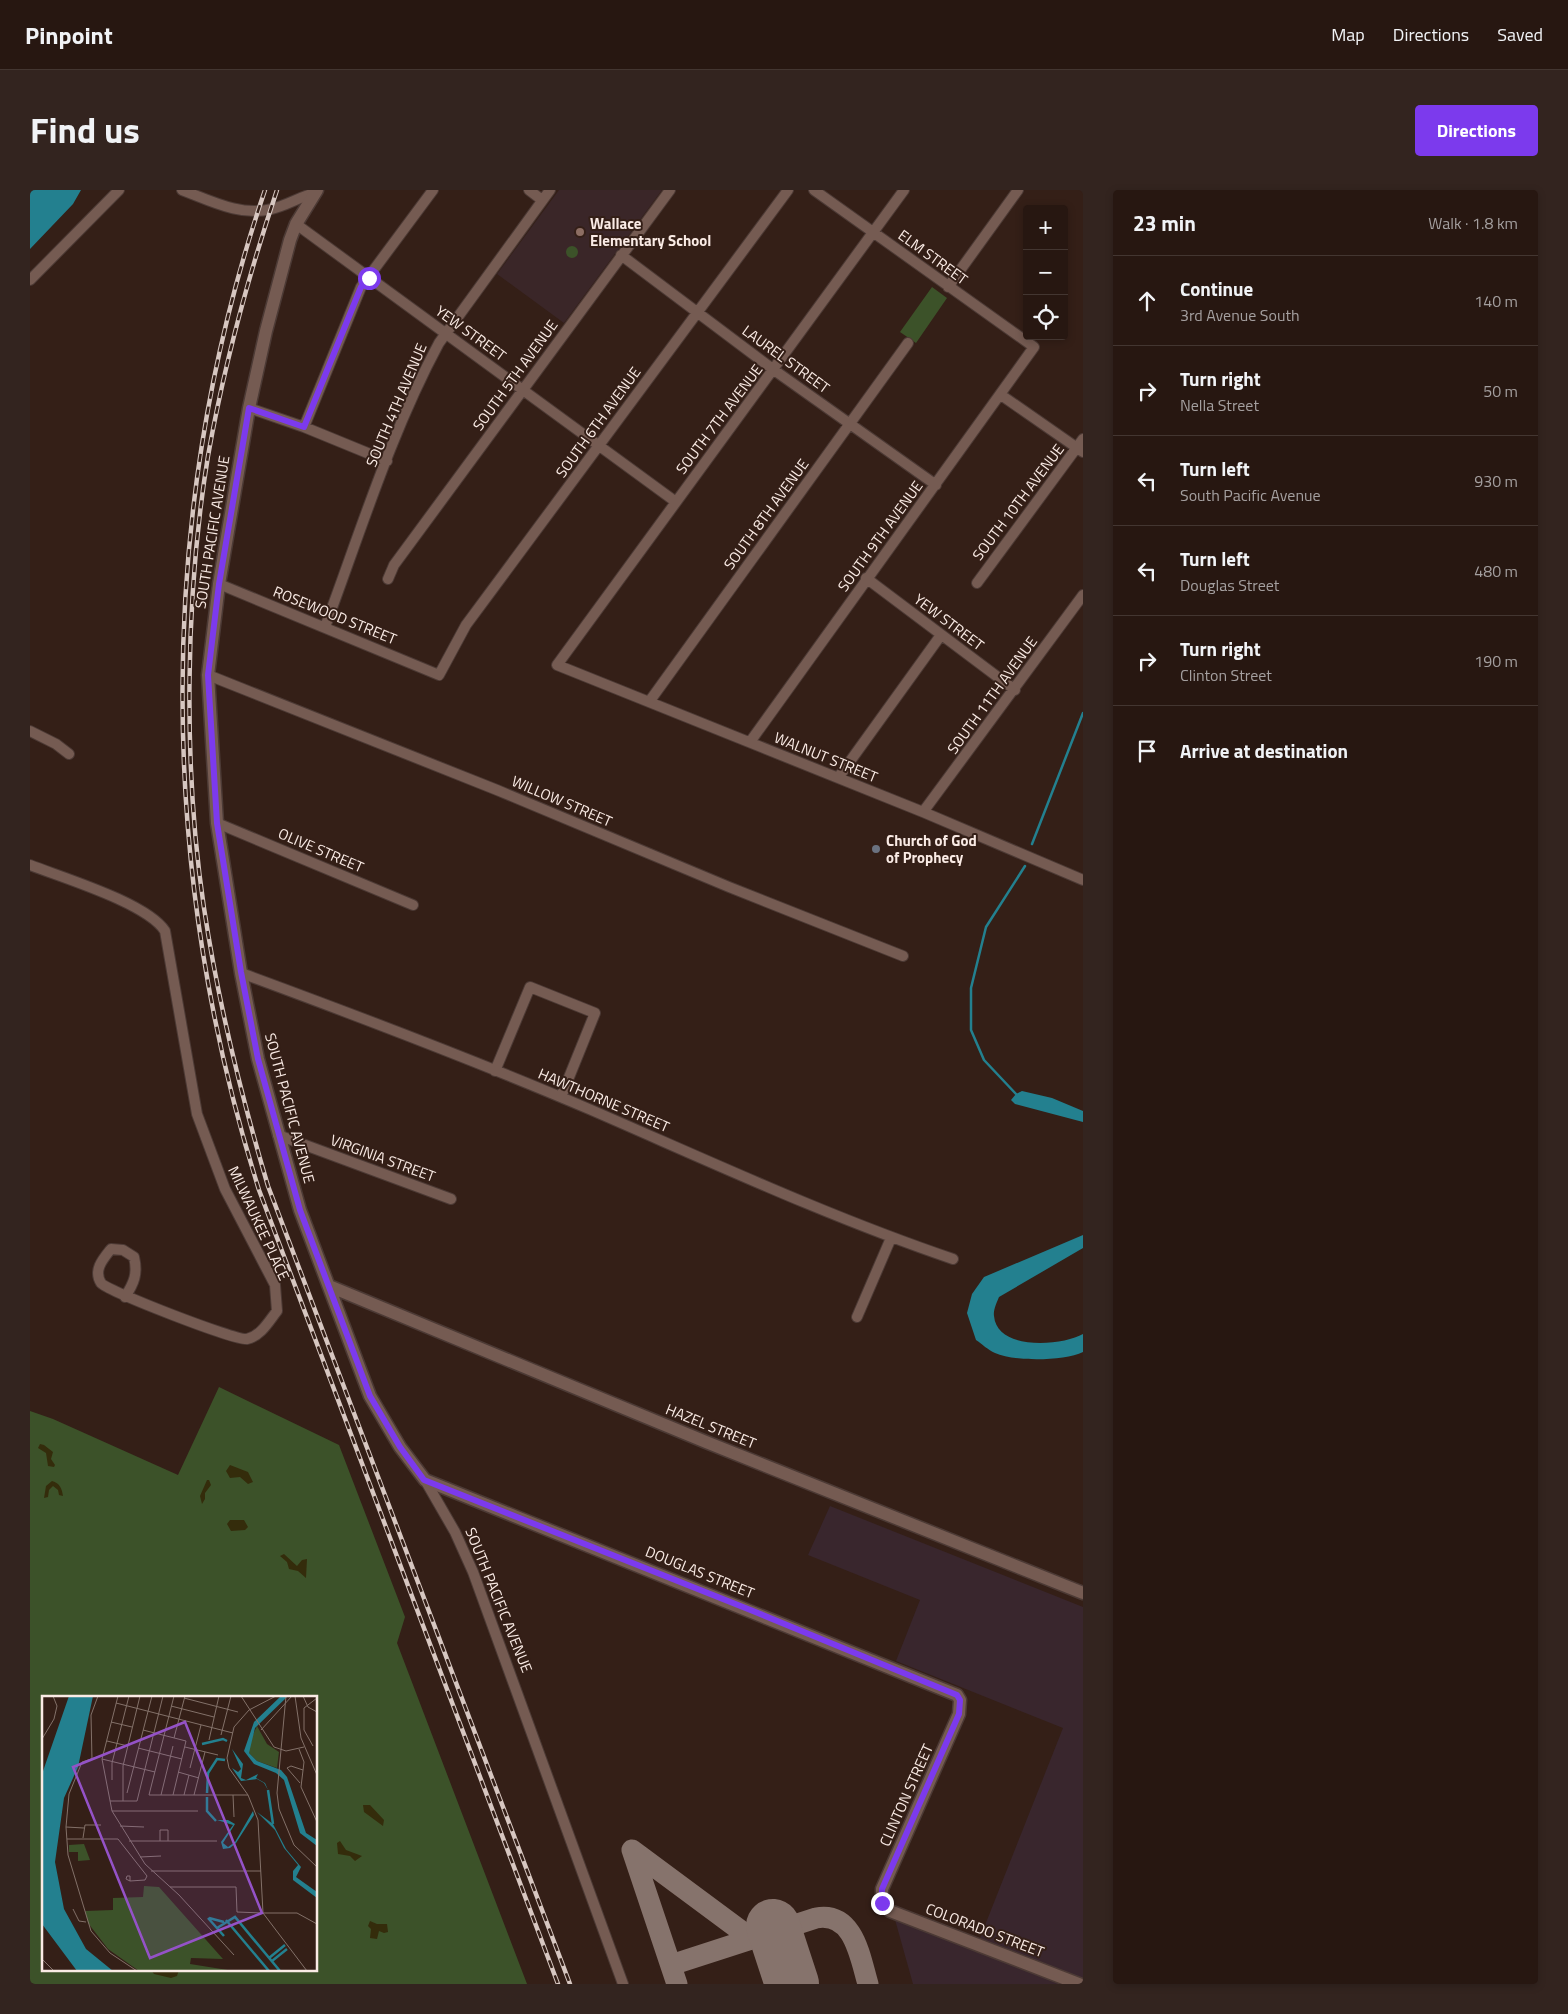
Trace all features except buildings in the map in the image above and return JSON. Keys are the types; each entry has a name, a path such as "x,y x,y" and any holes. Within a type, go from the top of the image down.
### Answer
{"street":[{"path":"30,280 119,190"},
{"path":"182,190 240,210 265,211 316,192"},
{"path":"212,201 215,190"},
{"path":"304,427 361,287 433,190"},
{"path":"529,190 542,200"},
{"name":"SOUTH 4TH AVENUE","path":"325,627 387,462 425,369 446,334 550,190"},
{"name":"SOUTH 5TH AVENUE","path":"388,578 394,564 670,190"},
{"name":"SOUTH 6TH AVENUE","path":"439,675 466,625 788,190"},
{"name":"ELM STREET","path":"814,190 1034,347"},
{"name":"SOUTH 7TH AVENUE","path":"557,665 904,190"},
{"path":"948,287 1018,190"},
{"name":"SOUTH PACIFIC AVENUE","path":"316,192 296,224 266,331 249,408 219,584 208,675 217,823 241,972 258,1059 278,1135 300,1210 328,1286 370,1396 400,1447 424,1480 455,1532 473,1572 623,1984"},
{"name":"YEW STREET","path":"296,224 676,502"},
{"name":"LAUREL STREET","path":"621,255 774,370 936,485"},
{"name":"SOUTH 8TH AVENUE","path":"649,702 908,343"},
{"name":"SOUTH 9TH AVENUE","path":"750,742 866,578 936,485 1034,347"},
{"path":"1001,395 1081,446"},
{"path":"249,408 304,427 387,462"},
{"name":"SOUTH 10TH AVENUE","path":"977,583 1081,446"},
{"name":"YEW STREET","path":"866,578 1015,690"},
{"name":"ROSEWOOD STREET","path":"219,584 439,675"},
{"name":"SOUTH 11TH AVENUE","path":"924,812 1083,595"},
{"path":"838,778 941,635"},
{"name":"WALNUT STREET","path":"557,665 924,812 1083,880"},
{"name":"WILLOW STREET","path":"208,675 497,790 729,887 903,956"},
{"path":"30,731 56,744 69,754"},
{"name":"OLIVE STREET","path":"217,823 413,905"},
{"name":"MILWAUKEE PLACE","path":"30,865 114,898 144,912 161,924 168,939 197,1114 224,1189 275,1285 277,1311 262,1330 246,1339 228,1336 125,1297"},
{"name":"HAWTHORNE STREET","path":"241,972 561,1097 891,1238 953,1259"},
{"path":"496,1071 530,987 595,1013 561,1097"},
{"name":"VIRGINIA STREET","path":"278,1135 451,1199"},
{"path":"857,1317 891,1238"},
{"path":"111,1249 123,1250 134,1257 137,1269 134,1284 125,1297 102,1284 97,1273 101,1261 111,1249"},
{"name":"HAZEL STREET","path":"328,1286 706,1442 1083,1594"},
{"name":"DOUGLAS STREET","path":"424,1480 952,1691 960,1700"},
{"name":"CLINTON STREET","path":"882,1903 882,1889 959,1714 960,1700"},
{"name":"COLORADO STREET","path":"882,1903 890,1911 1079,1984"}],"shaded area":[{"name":"Wallace Elementary School","path":"559,190 662,190 564,323 497,274"},
{"path":"830,1506 1083,1607 1083,1984 913,1984 894,1916 976,1948 1063,1728 896,1661 920,1600 808,1555"}],"green space":[{"path":"570,246 574,246 578,252 574,258 570,258 566,254 566,250"},
{"path":"932,287 947,298 916,343 900,332"},
{"path":"219,1387 339,1445 405,1617 397,1643 527,1984 30,1984 30,1411 53,1419 178,1475"}],"sand":[{"path":"40,1444 53,1452 51,1459 55,1465 54,1467 48,1466 46,1453 38,1448"},
{"path":"230,1465 248,1472 253,1482 248,1484 240,1477 230,1478 226,1471"},
{"path":"207,1480 209,1480 211,1485 205,1493 205,1499 202,1504 200,1496"},
{"path":"52,1481 60,1487 63,1496 59,1495 58,1490 53,1486 49,1490 48,1497 44,1498 46,1486"},
{"path":"230,1520 244,1520 248,1527 245,1530 231,1531 227,1524"},
{"path":"284,1554 297,1566 302,1560 307,1559 306,1578 298,1571 289,1569 287,1562 280,1556"},
{"path":"363,1805 370,1805 384,1820 383,1826 364,1812"},
{"path":"340,1841 346,1850 362,1856 355,1861 350,1856 338,1854 337,1843"},
{"path":"370,1921 377,1924 387,1924 388,1932 379,1931 377,1939 370,1938 371,1929 368,1926"},
{"path":"152,1972 178,1972 177,1976 171,1978"}],"water":[{"path":"30,190 81,190 73,204 30,249"},
{"path":"1022,1091 1052,1098 1083,1111 1083,1122 1015,1104 1011,1100"},
{"path":"1083,1235 1083,1248 999,1297 995,1306 994,1316 998,1327 1006,1335 1032,1343 1061,1341 1083,1334 1083,1352 1052,1359 1015,1358 995,1353 976,1340 967,1313 972,1294 984,1277"}],"waterway":[{"path":"1032,844 1083,713"},
{"path":"1016,1094 984,1060 971,1030 971,988 986,927 1025,866"}],"taxiway":[{"path":"632,1850 752,1939"},
{"path":"632,1850 677,1984"},
{"path":"671,1965 816,1918 829,1918 839,1922 853,1938 868,1984"}],"runway":[{"path":"773,1926 792,1984"}],"railway":[{"path":"265,190 229,312 203,437 188,563 182,690 187,816 201,942 225,1067 259,1190 558,1984"},
{"path":"277,190 256,256 229,355 208,456 200,510 191,624 190,740 197,854 204,908 231,1048 268,1186 570,1984"}],"place":[{"name":"Wallace Elementary School","path":"580,232"},
{"name":"Church of God of Prophecy","path":"876,849"}],"route":[{"path":"369,278 361,287 332,364 304,427 249,408 219,584 208,675 217,823 241,972 258,1059 300,1210 370,1396 400,1447 424,1480 952,1691 957,1695 960,1700 959,1714 882,1889 882,1903"}]}
